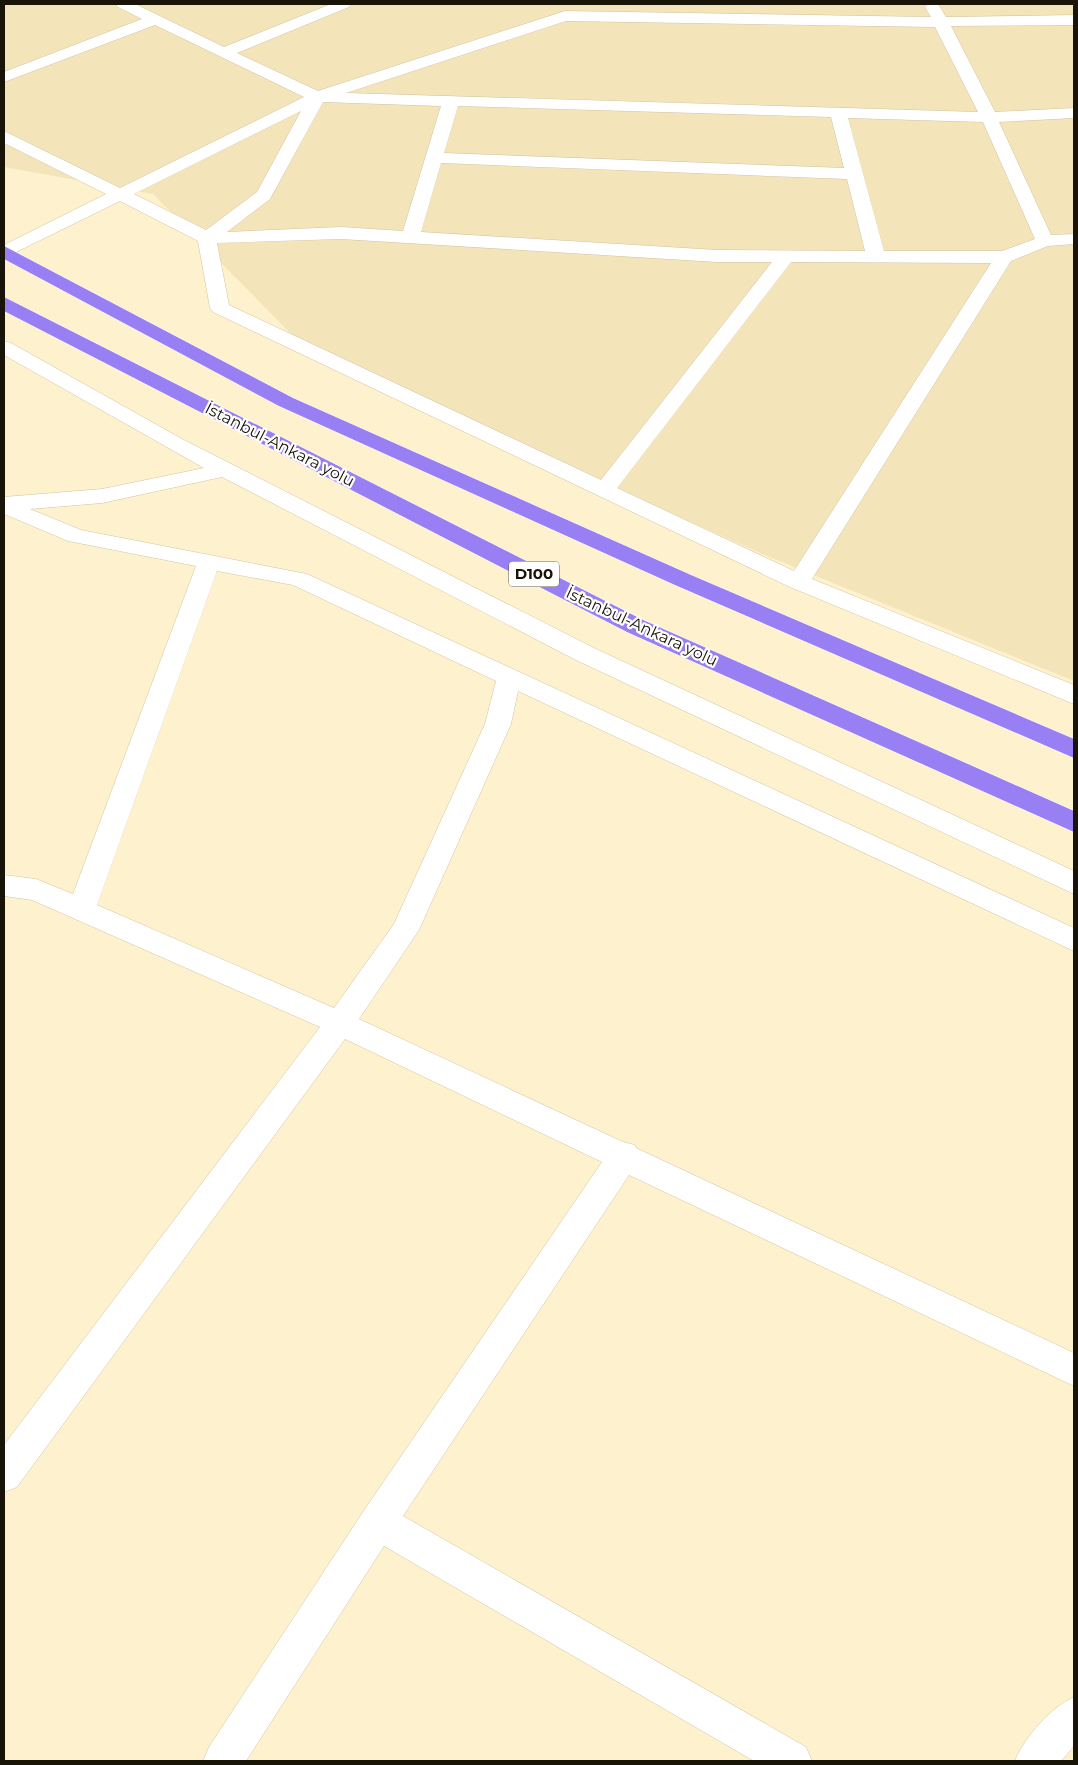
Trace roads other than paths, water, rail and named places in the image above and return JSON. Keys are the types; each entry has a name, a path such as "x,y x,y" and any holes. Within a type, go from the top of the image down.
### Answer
{"highway":[{"path":"4,252 286,402 692,584 1074,749"},
{"name":"İstanbul-Ankara yolu","path":"4,303 635,626 1074,822"}],"street":[{"path":"123,4 317,97 989,117 1074,113"},
{"path":"225,52 344,4"},
{"path":"4,252 117,194 317,97 564,16 587,4"},
{"path":"931,4 989,117 1045,241"},
{"path":"564,16 940,22 1074,20"},
{"path":"4,77 157,19"},
{"path":"207,238 264,195 317,97"},
{"path":"410,237 450,101"},
{"path":"838,112 876,256"},
{"path":"9,142 207,238 341,233 717,256 1004,257 1045,241 1074,239"},
{"path":"433,158 855,174"},
{"path":"207,238 220,308 798,582 1074,695"},
{"path":"604,490 786,256"},
{"path":"798,582 1004,257"},
{"path":"4,347 174,444 585,654 1074,883"},
{"path":"4,505 102,496 224,470"},
{"path":"4,505 76,536 299,580 1074,940"},
{"path":"81,910 209,562"},
{"path":"4,1474 340,1023 405,930 498,724 509,677"},
{"path":"4,886 36,890 340,1023 624,1155 1074,1370"},
{"path":"223,1761 378,1522 624,1155"},
{"path":"378,1522 792,1761"},
{"path":"1035,1761 1074,1717"}]}
